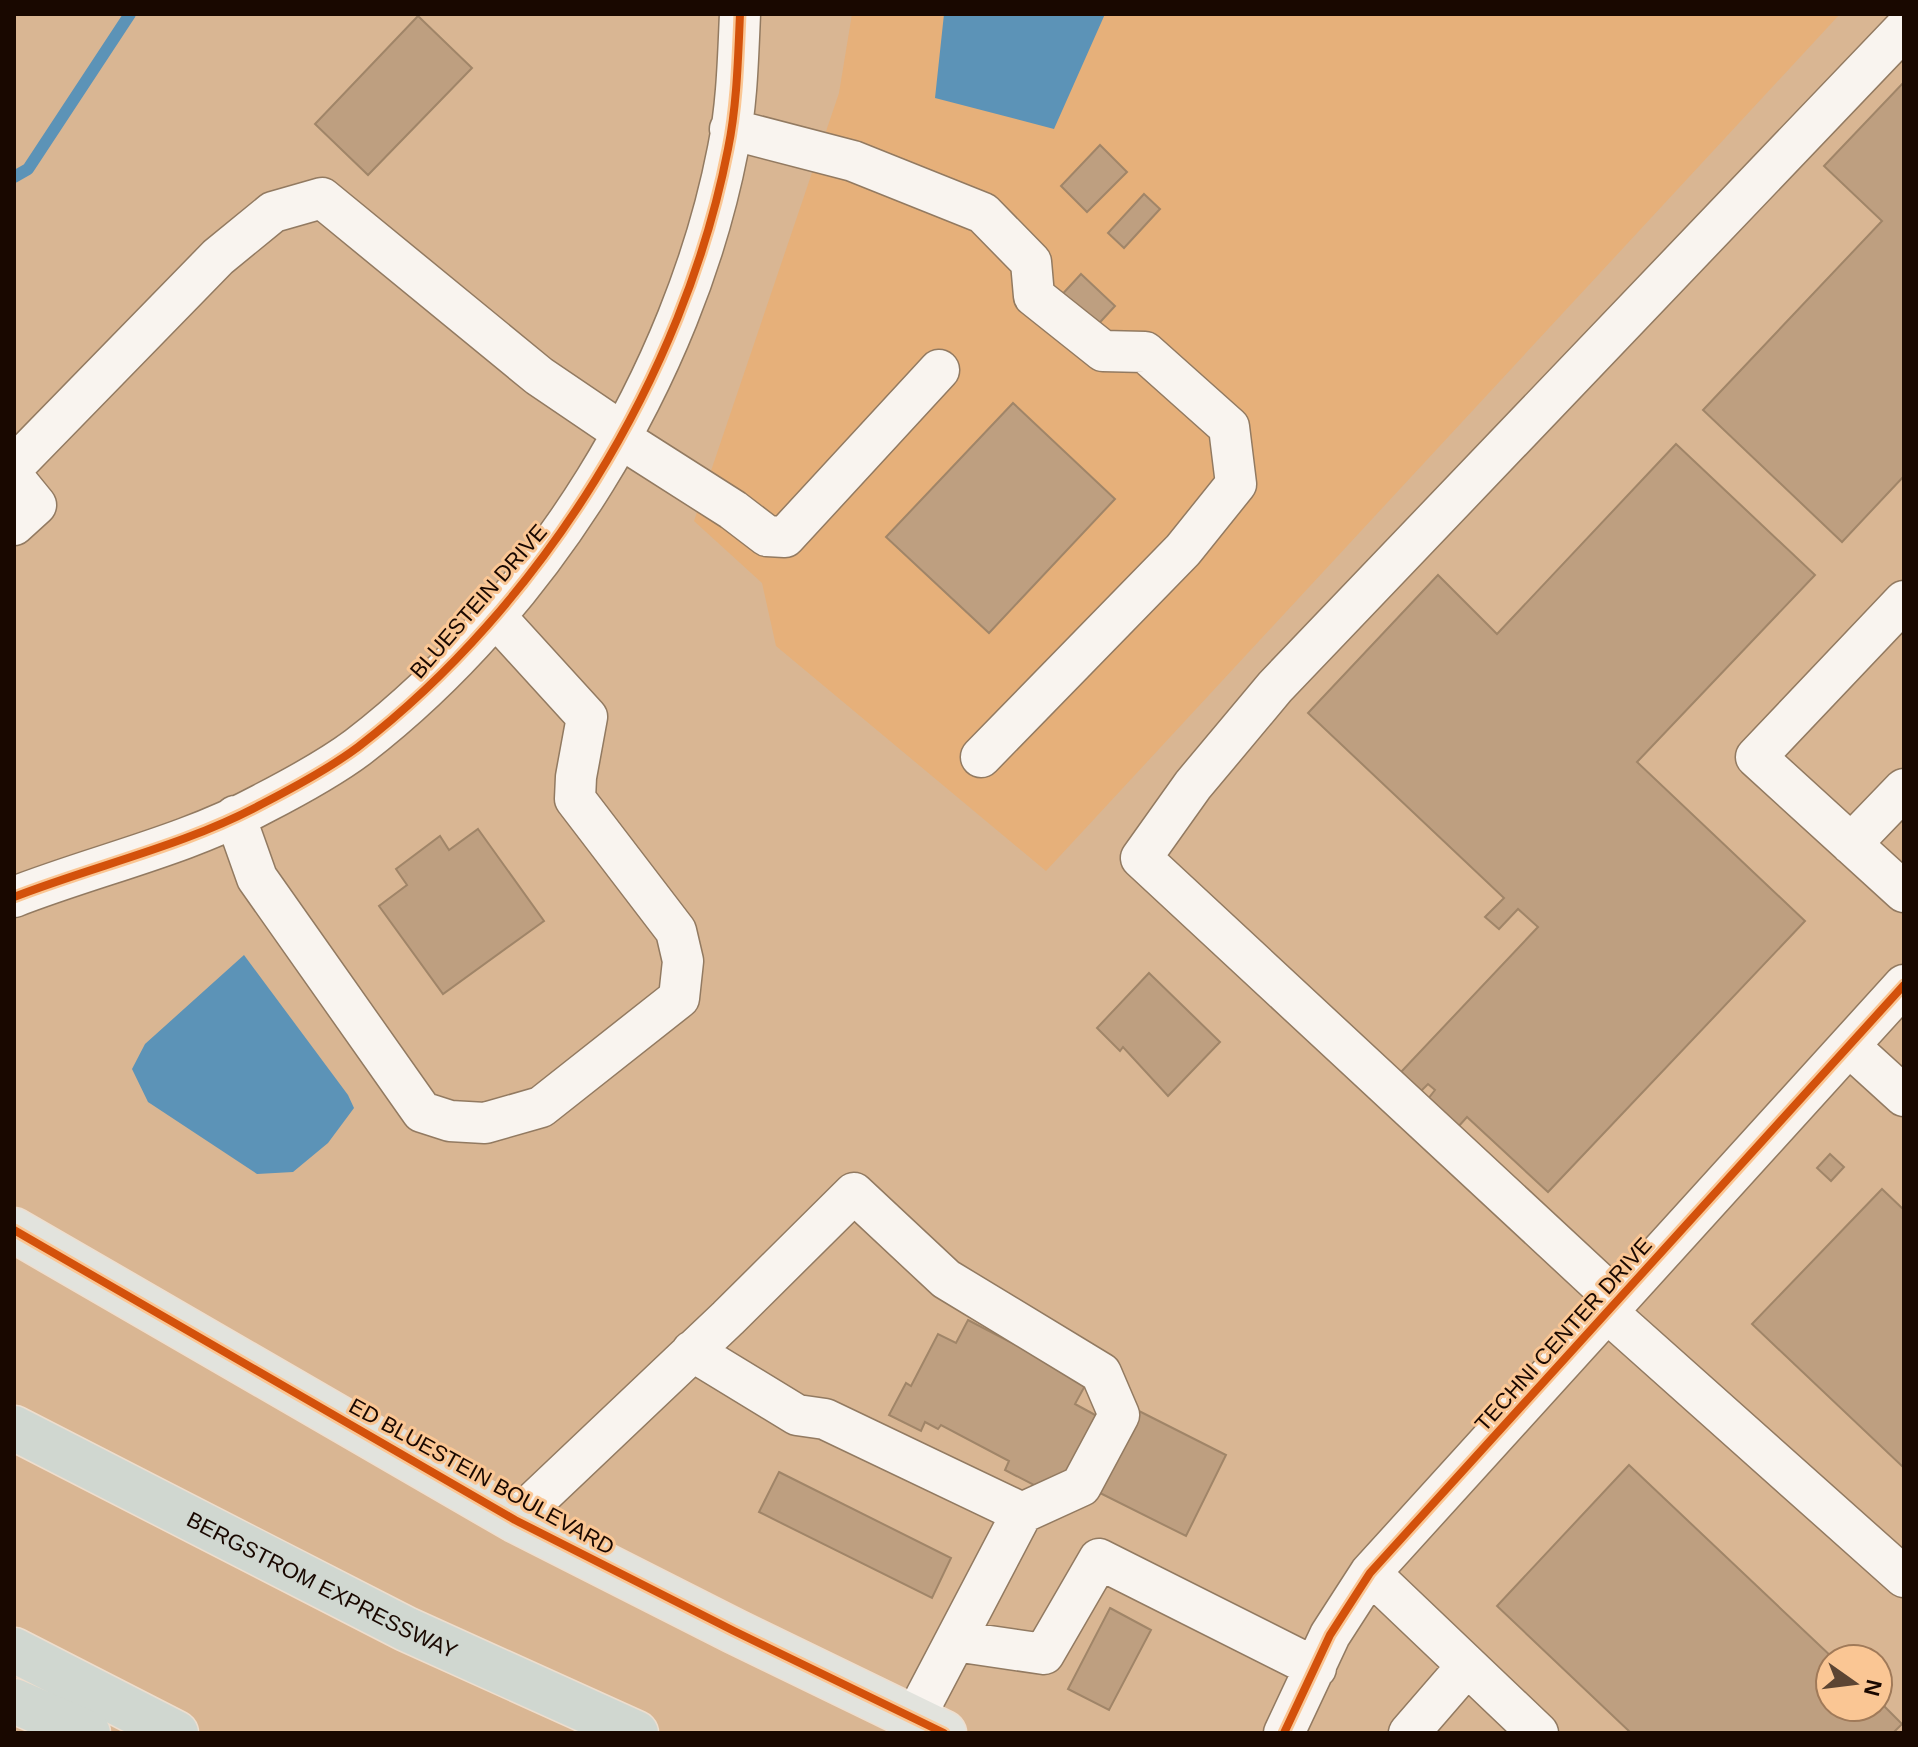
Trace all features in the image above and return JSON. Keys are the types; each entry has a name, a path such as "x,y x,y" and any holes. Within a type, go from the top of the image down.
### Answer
{"highway":[{"name":"BERGSTROM EXPRESSWAY","path":"14,1428 406,1629 636,1733"},
{"path":"14,1650 176,1733"},
{"path":"14,1701 88,1733"}],"main road":[{"name":"ED BLUESTEIN BOULEVARD","path":"14,1230 515,1520 929,1726"}],"street":[{"name":"BLUESTEIN DRIVE","path":"14,897 54,881 147,853 261,805 356,748 428,688 494,615 563,529 622,435 680,313 707,234 728,148 740,14"},
{"path":"1904,29 1275,687 1193,785 1141,858 1612,1306 1904,1577"},
{"path":"730,129 853,161 983,213 1031,262 1034,296 1103,351 1145,352 1229,427 1236,484 1183,550 981,757"},
{"path":"14,466 218,257 273,212 322,198 532,371 767,536 785,537 939,370"},
{"path":"14,478 36,505 14,525"},
{"path":"1904,601 1756,757 1904,892"},
{"path":"235,816 257,878 422,1112 450,1121 485,1123 541,1107 679,998 683,961 676,931 575,799 587,717 494,615"},
{"path":"1851,844 1904,789"},
{"name":"TECHNI CENTER DRIVE","path":"1284,1733 1330,1635 1370,1573 1904,985"},
{"path":"1849,1046 1904,1096"},
{"path":"515,1520 854,1193 946,1279 1101,1373 1119,1415 1081,1486 1022,1513 955,1641 929,1726"},
{"path":"692,1351 797,1415 825,1419 1022,1513"},
{"path":"955,1641 1044,1654 1099,1559 1316,1668"},
{"path":"1370,1573 1538,1733"},
{"path":"1409,1733 1467,1666"}],"shaded area":[{"path":"852,14 1840,14 1046,871 776,646 762,583 694,521 839,93"}],"water":[{"path":"944,14 1105,14 1054,129 935,98"},
{"path":"244,955 348,1095 354,1108 328,1143 293,1172 257,1174 148,1102 132,1069 145,1044"}],"building":[{"path":"418,16 472,68 368,175 315,124"},
{"path":"1904,82 1904,476 1842,542 1703,410 1882,221 1824,166"},
{"path":"1100,145 1127,172 1087,212 1061,186"},
{"path":"1144,194 1160,209 1124,248 1108,233"},
{"path":"1081,274 1115,306 1091,332 1057,300"},
{"path":"1013,403 1115,499 989,633 886,537"},
{"path":"1676,444 1815,575 1637,762 1805,921 1548,1192 1467,1117 1458,1127 1428,1099 1435,1090 1428,1084 1421,1091 1401,1072 1538,927 1518,909 1499,929 1485,917 1504,898 1308,713 1438,575 1497,634"},
{"path":"478,829 544,921 443,994 379,906 407,885 396,869 440,836 449,850"},
{"path":"1149,973 1220,1042 1168,1096 1123,1047 1120,1051 1097,1028"},
{"path":"1830,1154 1844,1167 1831,1181 1817,1168"},
{"path":"1882,1189 1904,1210 1904,1468 1752,1324"},
{"path":"968,1320 1087,1382 1075,1404 1097,1416 1055,1496 1005,1470 1009,1461 941,1425 938,1429 925,1422 921,1431 889,1415 906,1383 911,1386 938,1334 956,1343"},
{"path":"1135,1409 1226,1455 1186,1536 1094,1490"},
{"path":"1629,1465 1817,1643 1814,1643 1814,1723 1894,1723 1894,1716 1902,1724 1893,1733 1631,1733 1497,1606"},
{"path":"779,1472 951,1558 932,1598 759,1512"},
{"path":"1110,1608 1151,1630 1109,1710 1068,1689"}],"waterway":[{"path":"14,177 28,169 130,14"}],"cycle path":[{"path":"14,897 202,832 262,804 336,763 425,690 487,626 544,556 595,480 640,401 677,318 707,234 728,149 735,99 740,14"},
{"path":"1284,1733 1330,1635 1370,1573 1904,985"},
{"path":"14,1230 515,1520 944,1733"}]}
